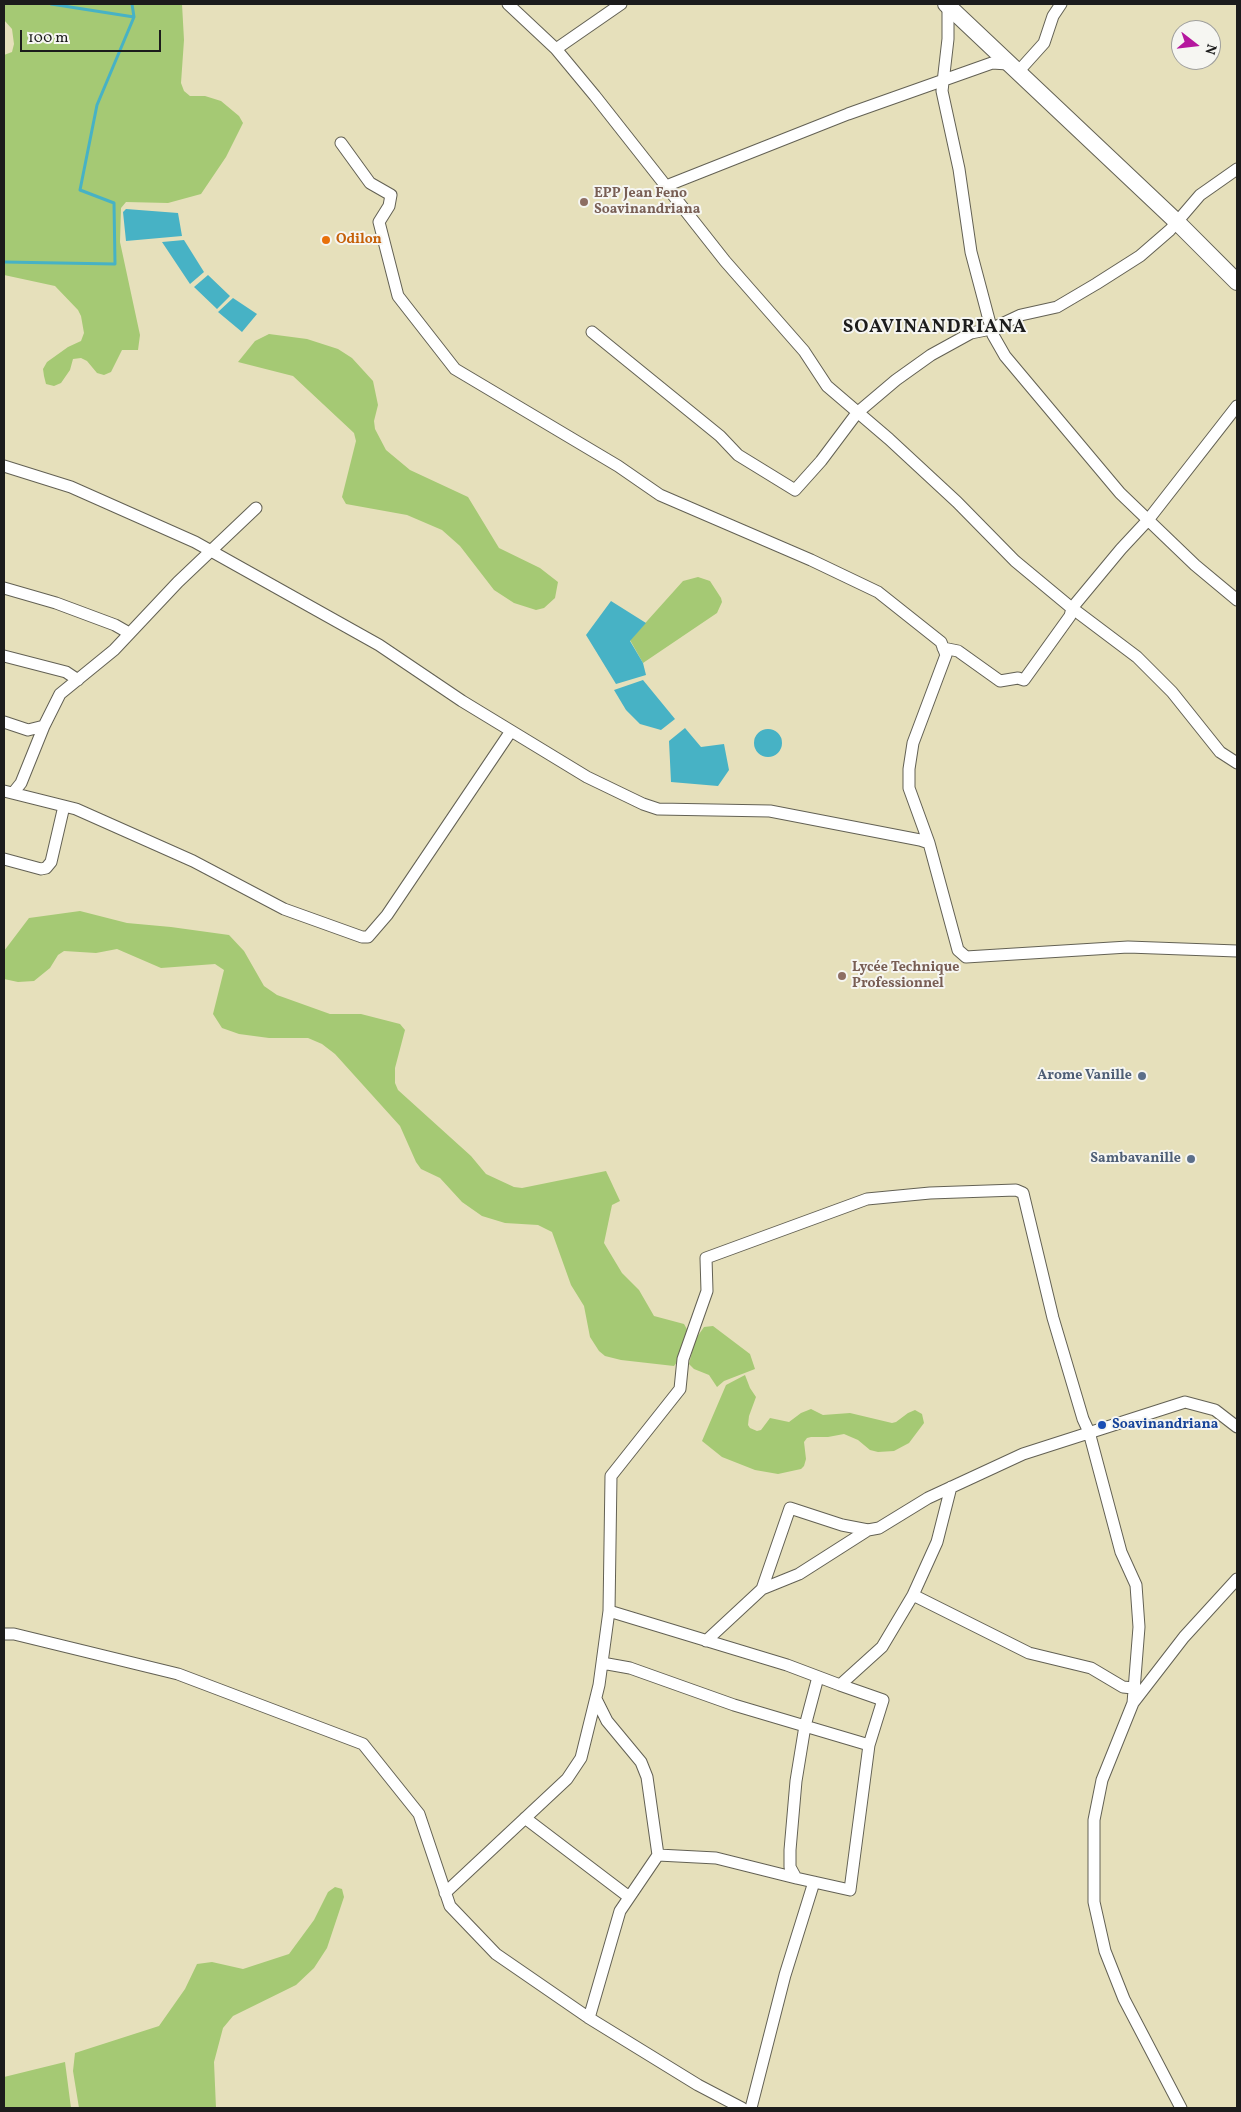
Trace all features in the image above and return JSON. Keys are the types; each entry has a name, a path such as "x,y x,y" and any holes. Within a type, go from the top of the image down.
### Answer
{"street":[{"path":"508,4 556,49 725,261 804,351 827,386 889,439 957,502 1015,561 1072,608 1137,657 1172,692 1220,752 1237,763"},
{"path":"556,49 622,4"},
{"path":"1012,69 1044,43 1053,16 1061,4"},
{"path":"947,5 1012,69 1177,222 1237,282"},
{"path":"947,5 948,39 942,91 959,169 971,252 991,329 1005,356 1120,493 1195,565 1237,600"},
{"path":"666,186 848,114 992,63 1012,69"},
{"path":"341,143 370,183 391,195 389,206 379,222 398,296 455,370 618,466 660,495 811,560 878,592 941,642 946,655 912,742 909,788 929,843 958,950 966,956 1128,947 1237,951"},
{"path":"592,332 720,436 738,455 795,490 821,461 857,413 896,380 931,355 970,333 991,329 1021,315 1057,306 1096,284 1140,256 1177,222 1200,195 1237,169"},
{"path":"943,648 958,651 1000,681 1018,678 1024,680 1070,616 1072,608 1148,520 1237,406"},
{"path":"4,466 70,487 195,542 379,645 462,701 588,777 643,804 658,808 770,811 929,843"},
{"path":"8,792 21,782 44,726 60,694 114,650 178,582 256,508"},
{"path":"4,588 115,624 129,633"},
{"path":"4,656 66,672 78,680"},
{"path":"4,722 28,730 44,726"},
{"path":"8,792 76,809 185,857 284,909 362,937 368,937 387,915 511,731"},
{"path":"4,859 42,869 46,868 52,862 64,806"},
{"path":"445,1893 567,1779 581,1758 596,1699 608,1611 611,1476 680,1389 683,1359 707,1291 706,1258 867,1199 930,1193 1016,1190 1023,1193 1053,1318 1083,1420 1089,1432 1121,1552 1136,1586 1139,1627 1132,1703"},
{"path":"762,1589 790,1508 842,1525 868,1530 879,1528 928,1498 1023,1454 1185,1402 1215,1410 1237,1428"},
{"path":"840,1685 882,1647 913,1595 937,1542 951,1487"},
{"path":"706,1641 762,1589 798,1574 868,1530"},
{"path":"1181,2108 1124,1999 1104,1951 1094,1902 1094,1820 1102,1780 1132,1703 1184,1637 1237,1579"},
{"path":"913,1595 1029,1653 1091,1668 1122,1687 1133,1688"},
{"path":"608,1611 787,1665 883,1700 869,1745 850,1890 716,1858 658,1855"},
{"path":"4,1634 14,1634 178,1674 363,1744 419,1814 450,1906 496,1954 589,2018 698,2085 742,2108"},
{"path":"602,1662 630,1668 734,1705 869,1745"},
{"path":"796,1878 790,1867 790,1850 796,1781 805,1726 818,1677"},
{"path":"589,2018 620,1911 658,1855 647,1777 641,1762 607,1721 596,1699"},
{"path":"525,1818 630,1897"},
{"path":"751,2108 786,1975 814,1882"}],"green space":[{"path":"4,4 182,4 184,40 181,83 184,91 190,96 205,96 221,101 239,116 243,123 226,157 201,194 168,203 126,202 121,208 120,242 140,335 138,350 122,350 111,372 104,375 97,373 87,361 81,358 73,359 70,370 61,383 54,386 46,384 43,369 47,362 68,347 81,341 84,333 78,310 55,286 4,275 4,55 12,52 14,44 12,29 4,20"},
{"path":"269,334 307,339 338,349 352,358 373,381 378,405 374,421 375,429 386,450 410,470 468,497 499,548 540,568 558,582 555,598 544,608 536,610 514,603 494,590 460,546 442,530 407,515 346,504 342,497 356,441 354,433 293,376 238,362 255,341"},
{"path":"698,577 710,581 721,598 722,602 717,613 643,663 630,640 683,581"},
{"path":"80,911 127,923 229,935 244,951 264,986 277,995 330,1014 361,1014 400,1024 405,1030 395,1068 395,1083 398,1090 471,1156 486,1174 514,1187 522,1188 606,1171 620,1201 612,1205 604,1243 622,1273 639,1290 654,1316 684,1324 688,1331 683,1354 674,1366 621,1360 605,1356 599,1351 590,1337 584,1306 571,1285 552,1232 538,1225 505,1223 482,1216 462,1202 440,1178 421,1169 400,1126 335,1054 322,1044 308,1038 269,1038 239,1034 222,1028 213,1014 224,970 215,964 161,968 117,949 96,953 64,951 58,955 50,968 34,981 18,982 4,979 4,951 29,918"},
{"path":"713,1326 750,1354 755,1369 724,1381 717,1387 709,1375 694,1369 689,1364 695,1340 704,1327"},
{"path":"745,1375 756,1397 749,1416 748,1425 757,1431 761,1430 770,1418 789,1422 801,1413 811,1409 823,1415 850,1413 892,1423 915,1410 922,1414 924,1423 909,1443 894,1451 878,1452 870,1450 858,1440 844,1434 828,1437 811,1437 807,1438 804,1442 806,1459 801,1469 778,1474 755,1470 722,1457 702,1441 726,1385"},
{"path":"335,1887 342,1889 344,1897 327,1948 314,1968 296,1985 233,2016 223,2028 214,2062 216,2108 79,2108 73,2071 75,2053 159,2026 185,1989 197,1964 212,1962 243,1969 289,1954 314,1920 328,1892"},
{"path":"65,2062 71,2108 4,2108 4,2077"}],"water":[{"path":"126,209 178,213 182,236 126,241 123,212"},
{"path":"184,240 204,272 190,284 162,242"},
{"path":"208,275 230,296 217,309 194,287"},
{"path":"233,298 257,314 242,332 218,312"},
{"path":"611,601 646,623 630,641 643,663 646,675 616,684 586,635"},
{"path":"643,680 675,719 661,730 640,724 626,710 614,690"},
{"path":"685,728 701,747 724,744 729,770 718,786 671,782 669,741"},
{"path":"768,729 778,733 782,743 778,753 768,757 758,753 754,743 758,733"}],"waterway":[{"path":"4,262 115,264 114,203 80,190 97,105 134,17 51,4"},
{"path":"132,4 134,17"}],"place":[{"name":"EPP Jean Feno Soavinandriana","path":"584,202"},
{"name":"Odilon","path":"326,240"},
{"name":"Lycée Technique Professionnel","path":"842,976"},
{"name":"Arome Vanille","path":"1142,1076"},
{"name":"Sambavanille","path":"1191,1159"},
{"name":"Soavinandriana","path":"1102,1425"}],"district":[{"name":"SOAVINANDRIANA","path":"935,329"}]}
